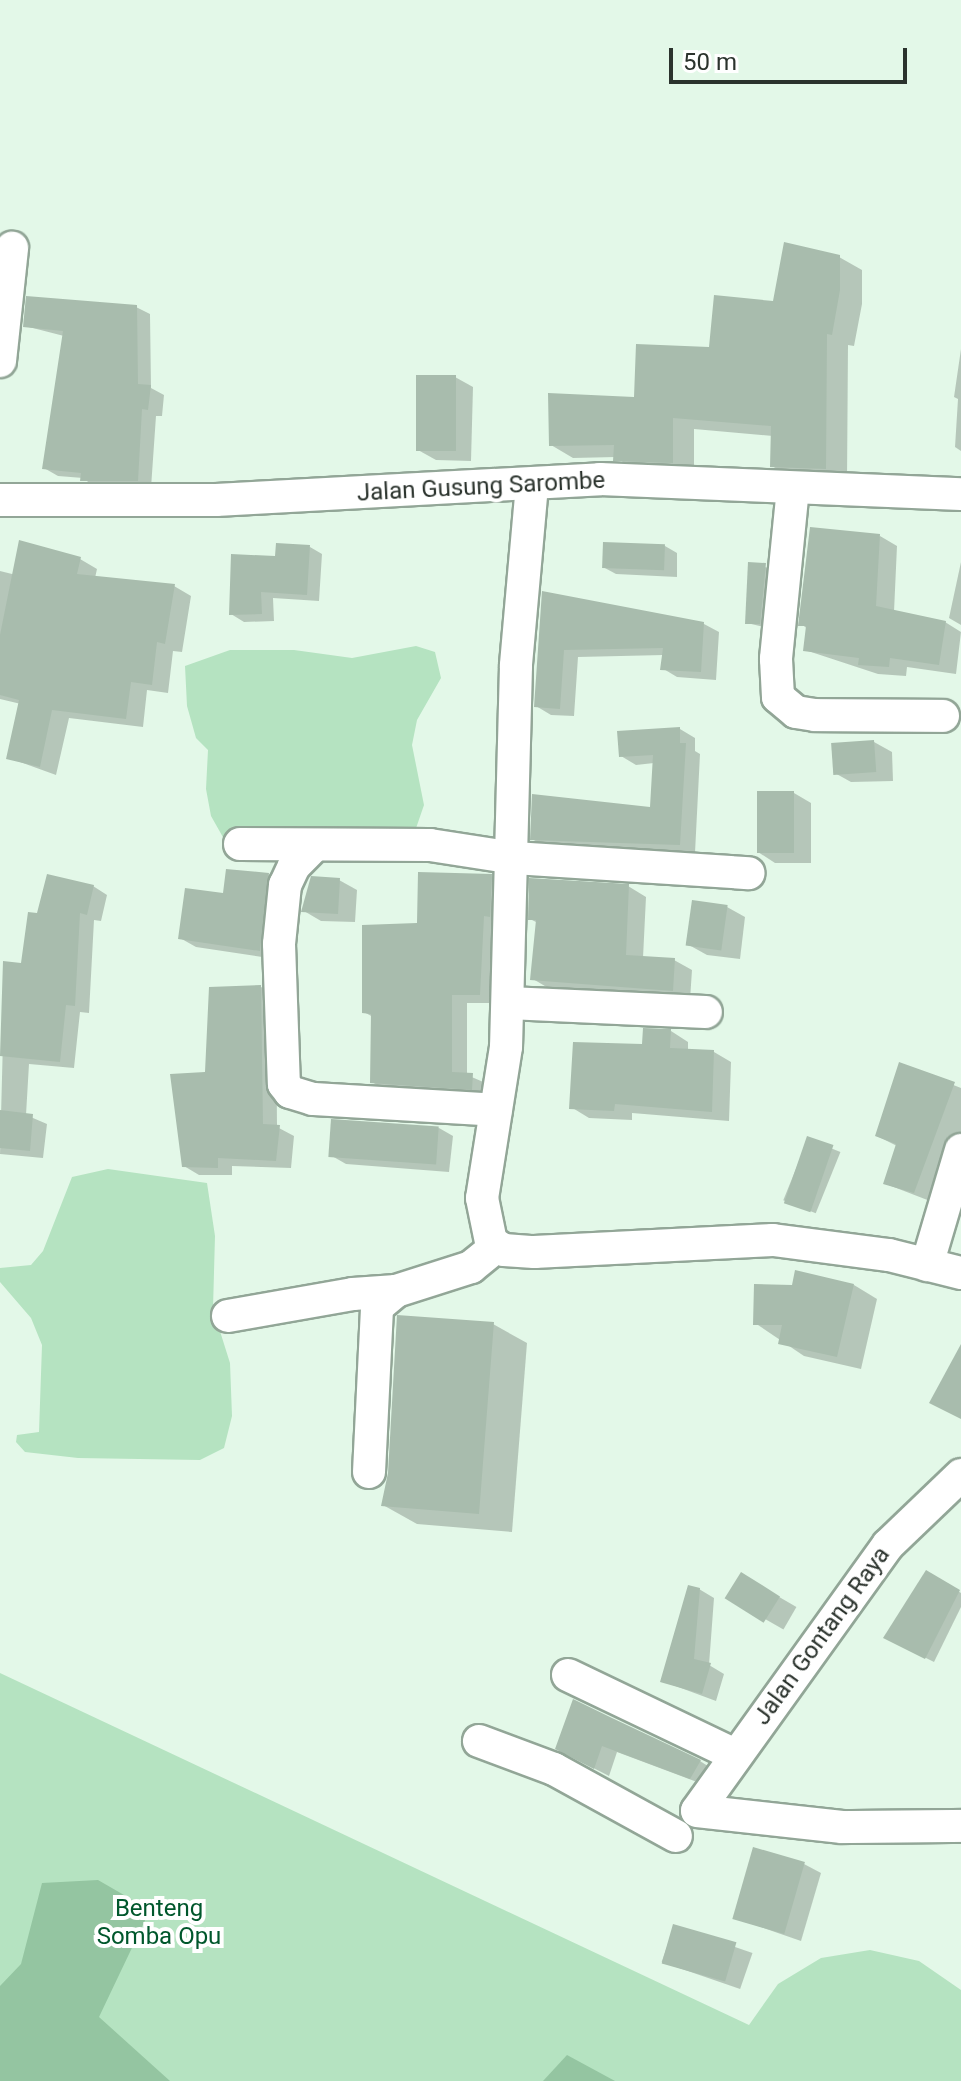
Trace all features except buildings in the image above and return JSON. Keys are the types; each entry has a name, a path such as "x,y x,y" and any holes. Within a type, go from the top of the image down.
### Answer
{"street":[{"path":"0,361 12,248"},
{"name":"Jalan Gusung Sarombe","path":"0,500 216,500 600,479 961,494"},
{"path":"496,1247 486,1232 482,1198 508,1003 514,858 516,666 532,485"},
{"path":"793,488 776,659 778,697 796,712 815,715 943,716"},
{"path":"240,844 313,847 430,845 514,858 749,873"},
{"path":"313,847 294,866 285,885 279,944 284,1084 297,1095 313,1099 496,1110"},
{"path":"508,1003 706,1012"},
{"path":"927,1265 956,1193 961,1150"},
{"path":"228,1316 396,1291 471,1267 496,1247 534,1252 773,1240 961,1273"},
{"path":"369,1472 373,1326 377,1307 396,1291"},
{"name":"Jalan Gontang Raya","path":"961,1475 888,1545 697,1811 842,1827 961,1826"},
{"path":"568,1675 735,1755"},
{"path":"479,1741 554,1769 676,1836"}],"green space":[{"path":"416,646 435,652 441,678 417,720 412,745 424,805 413,837 240,852 224,839 211,816 206,789 208,750 196,738 187,706 185,666 230,650 294,650 352,658"},
{"path":"108,1169 207,1183 215,1236 213,1309 230,1363 232,1416 224,1448 200,1460 78,1458 25,1452 16,1442 17,1435 39,1432 42,1345 31,1318 0,1282 0,1268 31,1265 43,1251 72,1177"},
{"name":"Benteng Somba Opu","path":"0,1673 749,2025 778,1984 821,1958 870,1950 919,1961 961,1990 961,2081 0,2081"},
{"path":"98,1880 150,1910 99,2017 170,2081 0,2081 0,1986 21,1964 42,1883"},
{"path":"567,2055 615,2081 543,2081"}]}
